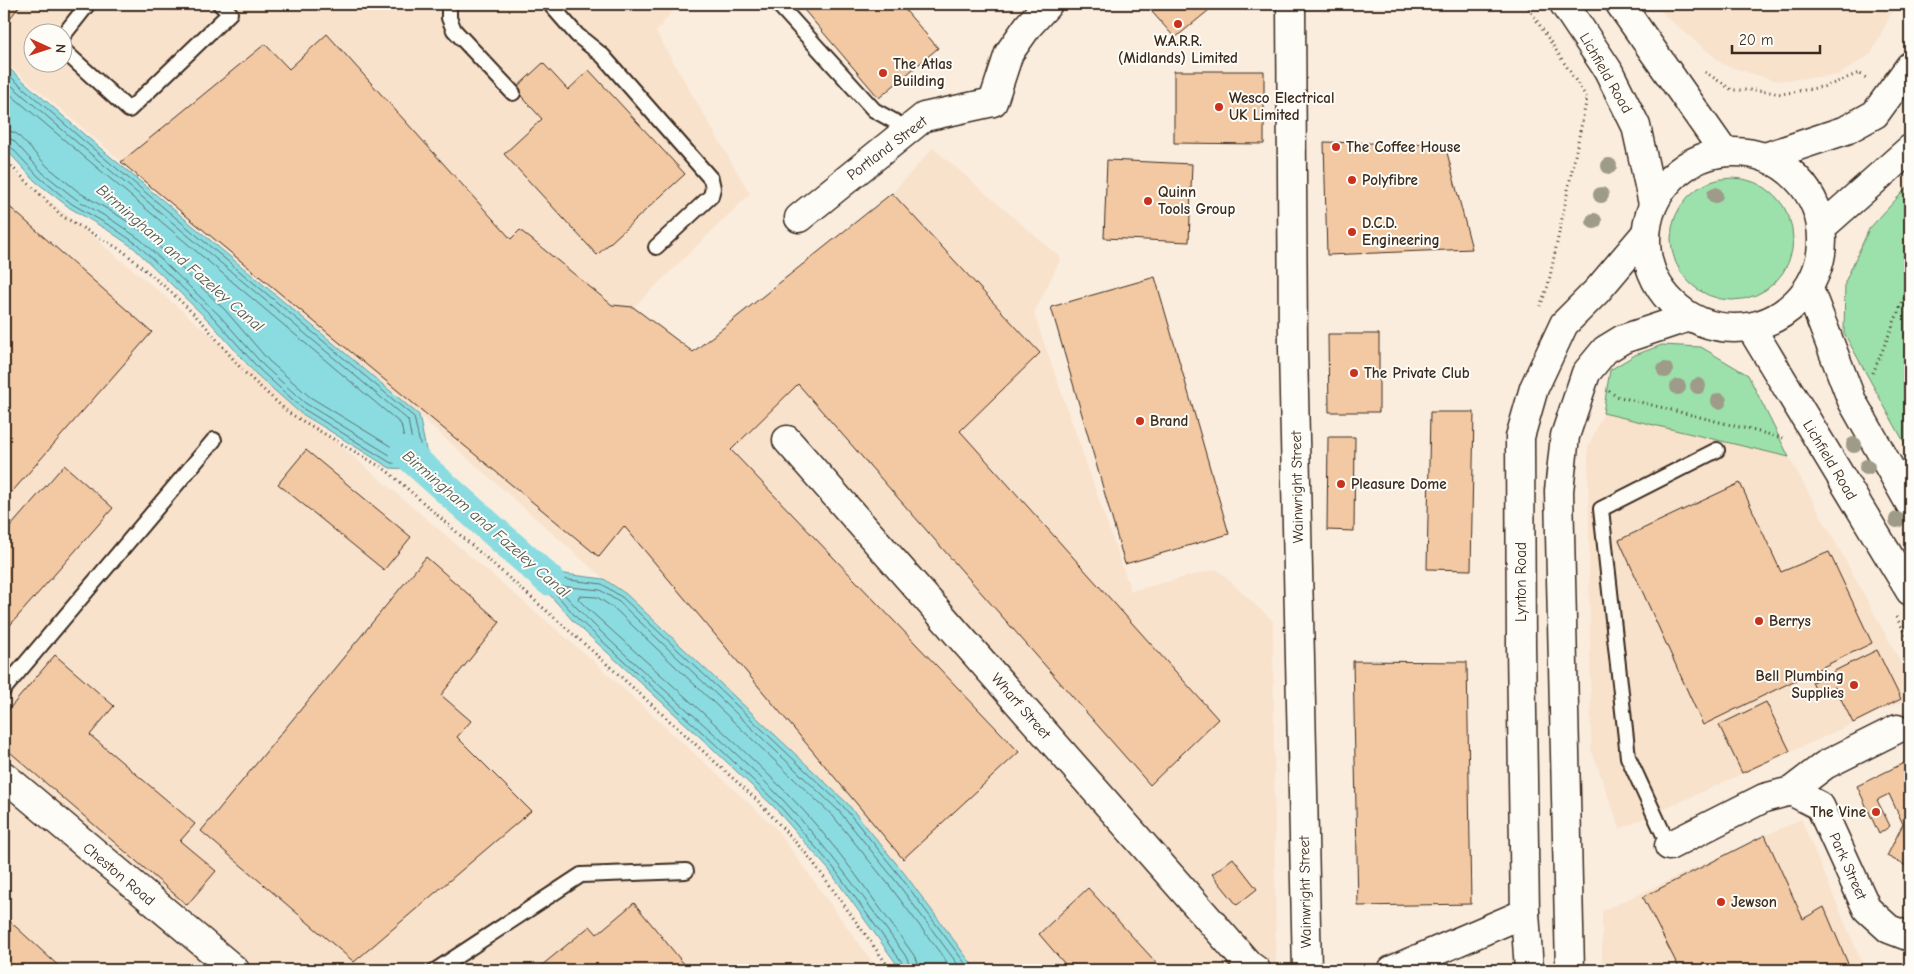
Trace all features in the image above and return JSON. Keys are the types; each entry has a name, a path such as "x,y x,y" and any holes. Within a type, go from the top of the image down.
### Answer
{"main road":[{"name":"Portland Street","path":"799,218 924,117 993,102 1009,53 1028,26 1048,4"},
{"name":"Wainwright Street","path":"1291,4 1294,349 1307,970"},
{"name":"Lichfield Road","path":"1564,4 1608,70 1636,126 1653,204"},
{"path":"1620,4 1724,152"},
{"path":"1765,157 1846,130 1875,114 1910,66"},
{"path":"1822,227 1910,150"},
{"path":"1724,152 1745,152 1765,157 1786,168 1803,184 1815,204 1822,227 1823,248 1818,269 1809,289 1798,303 1784,314 1769,323 1751,328 1719,328 1689,317 1670,302 1656,282 1647,258 1646,233 1653,204 1665,184 1682,169 1702,158 1724,152"},
{"name":"Lynton Road","path":"1529,970 1525,913 1520,436 1534,388 1564,324 1597,291 1646,233"},
{"path":"1809,289 1852,400 1910,504"},
{"path":"1570,970 1559,491 1565,436 1586,373 1605,350 1623,339 1689,317"},
{"name":"Lichfield Road","path":"1751,328 1910,591"},
{"name":"Wharf Street","path":"787,440 1256,970"},
{"path":"1669,846 1764,798 1791,791 1826,766 1897,729"},
{"name":"Cheston Road","path":"4,776 235,970"},
{"name":"Park Street","path":"1791,791 1820,806 1867,909 1889,929 1910,937"},
{"path":"1392,970 1525,913"}],"lane":[{"path":"72,24 88,4"},
{"path":"72,58 129,110 230,13 220,4"},
{"path":"449,4 449,18 454,30 513,93"},
{"path":"550,4 577,34 603,56 711,179 713,188 711,196 656,247"},
{"path":"778,4 874,110 908,129"},
{"path":"4,689 214,440"},
{"path":"1669,846 1628,757 1601,509 1718,450"},
{"path":"436,970 581,875 686,871"}],"path":[{"path":"1526,4 1587,98 1548,286 1537,313"},
{"path":"1700,67 1712,78 1732,90 1757,90 1782,94 1827,86 1859,73 1888,96"},
{"path":"4,159 62,216 123,251 170,291 203,323 244,372 290,412 386,470 598,656 750,794 810,858 891,970"},
{"path":"1871,378 1910,284"},
{"path":"1586,373 1616,396 1790,440"}],"shaded area":[{"path":"4,4 678,4 656,32 750,194 634,307 693,352 892,193 933,148 1061,258 1034,314 1131,591 1217,569 1273,621 1276,970 976,970 904,873 847,803 626,594 604,579 419,415 4,61"},
{"path":"1656,4 1896,4 1871,54 1838,75 1776,81 1724,65 1665,16"},
{"path":"4,163 160,292 591,659 774,826 878,970 4,970"},
{"path":"1603,413 1789,457 1910,679 1910,698 1620,829 1591,749 1588,447"},
{"name":"Jewson","path":"1801,819 1865,970 1602,970 1602,911"}],"green space":[{"path":"1732,178 1744,179 1755,183 1766,188 1775,196 1783,205 1788,216 1792,227 1792,251 1788,262 1783,273 1775,282 1766,290 1755,295 1744,299 1732,300 1720,299 1709,295 1698,290 1689,282 1681,273 1676,262 1672,251 1671,239 1672,227 1676,216 1681,205 1689,196 1698,188 1709,183 1720,179"},
{"path":"1910,184 1910,453 1844,333 1845,282 1869,229"},
{"path":"1662,345 1701,347 1748,375 1789,457 1603,413 1610,370 1635,355"}],"water":[{"path":"4,64 87,137 419,415 427,455 437,479 411,469 390,468 299,412 256,374 211,323 134,248 70,208 35,181 4,147"},
{"path":"518,553 549,572 604,579 626,594 847,803 904,873 976,970 901,970 829,870 774,807 573,621 549,594"}],"building":[{"path":"4,4 21,4 4,26"},
{"name":"The Atlas Building","path":"799,4 900,4 938,48 879,98"},
{"name":"W.A.R.R. (Midlands) Limited","path":"1145,4 1209,4 1209,10 1175,38"},
{"path":"327,34 511,239 520,230 612,305 633,307 693,352 892,193 1040,353 960,431 1218,719 1150,785 798,384 731,450 1019,752 903,859 624,526 599,557 121,162 265,44 289,69"},
{"path":"543,63 568,90 589,70 685,174 597,255 504,154 542,119 515,89"},
{"name":"Wesco Electrical UK Limited","path":"1174,71 1264,71 1264,144 1174,143"},
{"path":"1324,142 1445,145 1472,249 1327,255"},
{"name":"Quinn Tools Group","path":"1107,160 1192,164 1189,242 1104,238"},
{"path":"4,202 152,332 4,501"},
{"name":"Brand","path":"1155,277 1229,534 1125,564 1051,307"},
{"name":"The Private Club","path":"1328,334 1379,334 1379,412 1329,412"},
{"path":"1430,412 1474,412 1471,570 1427,569"},
{"name":"Pleasure Dome","path":"1328,437 1355,437 1354,531 1327,530"},
{"path":"306,450 411,537 384,570 278,484"},
{"path":"64,465 113,508 4,632 4,534"},
{"name":"Berrys","path":"1740,483 1781,572 1829,552 1872,643 1703,725 1619,540"},
{"path":"426,557 500,622 441,695 471,721 457,737 531,811 354,962 201,831"},
{"name":"Bell Plumbing Supplies","path":"1877,650 1901,699 1853,723 1835,687 1818,696 1812,682"},
{"path":"55,655 114,706 90,735 195,824 180,841 216,871 187,905 4,747 4,715"},
{"path":"1353,661 1467,662 1471,904 1358,906"},
{"path":"1766,702 1790,751 1742,773 1719,725"},
{"name":"The Vine","path":"1910,760 1910,868 1887,856 1903,824 1889,794 1877,800 1890,826 1879,834 1857,786"},
{"name":"Jewson","path":"1765,835 1803,919 1824,907 1849,966 1836,970 1680,970 1643,897"},
{"path":"1233,858 1257,889 1237,905 1212,874"},
{"path":"1088,888 1163,970 1070,970 1039,934"},
{"path":"634,903 689,970 536,970 590,926 597,934"},
{"path":"4,916 63,970 4,970"}],"waterway":[{"name":"Birmingham and Fazeley Canal","path":"405,452 549,580"}],"place":[{"name":"W.A.R.R. (Midlands) Limited","path":"1178,24"},
{"name":"The Atlas Building","path":"883,73"},
{"name":"Wesco Electrical UK Limited","path":"1219,107"},
{"name":"The Coffee House","path":"1336,147"},
{"name":"Polyfibre","path":"1352,180"},
{"name":"Quinn Tools Group","path":"1148,201"},
{"name":"D.C.D. Engineering","path":"1352,232"},
{"name":"The Private Club","path":"1354,373"},
{"name":"Brand","path":"1140,421"},
{"name":"Pleasure Dome","path":"1341,484"},
{"name":"Berrys","path":"1759,621"},
{"name":"Bell Plumbing Supplies","path":"1854,685"},
{"name":"The Vine","path":"1876,812"},
{"name":"Jewson","path":"1721,902"}]}
